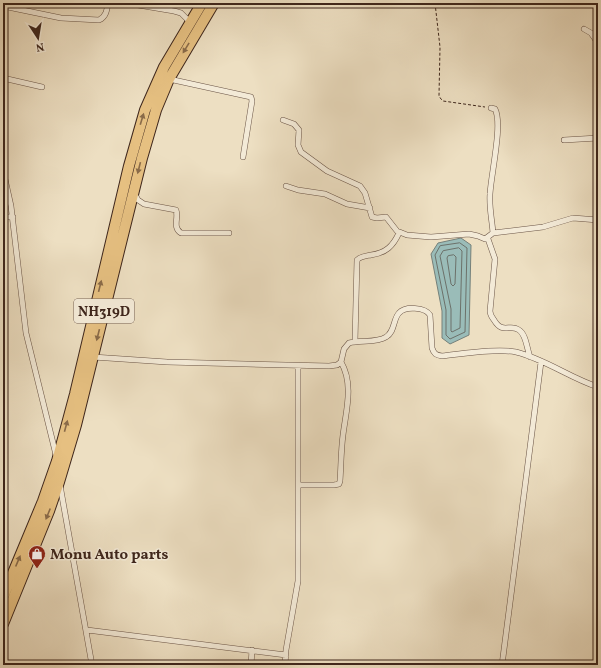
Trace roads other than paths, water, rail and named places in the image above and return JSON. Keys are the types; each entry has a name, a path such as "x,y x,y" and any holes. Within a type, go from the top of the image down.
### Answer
{"highway":[{"name":"NH319D","path":"3,597 43,501 57,461 140,125 150,97 164,67 202,3"},
{"name":"NH319D","path":"3,624 59,482 93,358 150,127 161,95 169,79 214,3"}],"street":[{"path":"3,6 61,18 99,20 105,15 108,3"},
{"path":"126,3 181,13 197,30"},
{"path":"584,29 591,33 598,42"},
{"path":"3,78 42,87"},
{"path":"169,79 251,97 252,101 242,157"},
{"path":"488,239 493,233 490,194 498,113 496,109 491,108"},
{"path":"283,120 294,124 299,130 298,145 301,152 327,171 360,186 366,193 372,217 386,217 399,233 431,237 474,235 483,239 488,239"},
{"path":"564,140 598,138"},
{"path":"3,170 13,217 26,333 57,461 59,482 87,630 92,665"},
{"path":"286,186 298,190 325,194 347,204 370,208"},
{"path":"134,192 141,202 176,210 176,227 181,233 229,232"},
{"path":"3,217 13,217"},
{"path":"493,233 543,228 573,218 598,220"},
{"path":"355,341 357,260 360,257 376,255 390,248 399,233"},
{"path":"488,239 495,259 490,315 498,326 520,330 523,334 530,357"},
{"path":"298,485 334,486 339,484 348,391 346,369 342,362 346,345 349,342 377,340 388,337 391,333 397,314 404,309 421,309 428,312 430,315 432,348 433,353 436,355 442,356 507,351 518,352 598,387"},
{"path":"93,358 298,366 329,366 337,365 342,362"},
{"path":"502,665 541,362"},
{"path":"285,665 298,581 298,366"},
{"path":"87,630 286,655"},
{"path":"251,665 252,650"}],"water":[{"path":"461,238 471,245 469,335 450,344 442,338 442,311 431,254 438,243"}],"place":[{"name":"Monu Auto parts","path":"37,569"}]}
